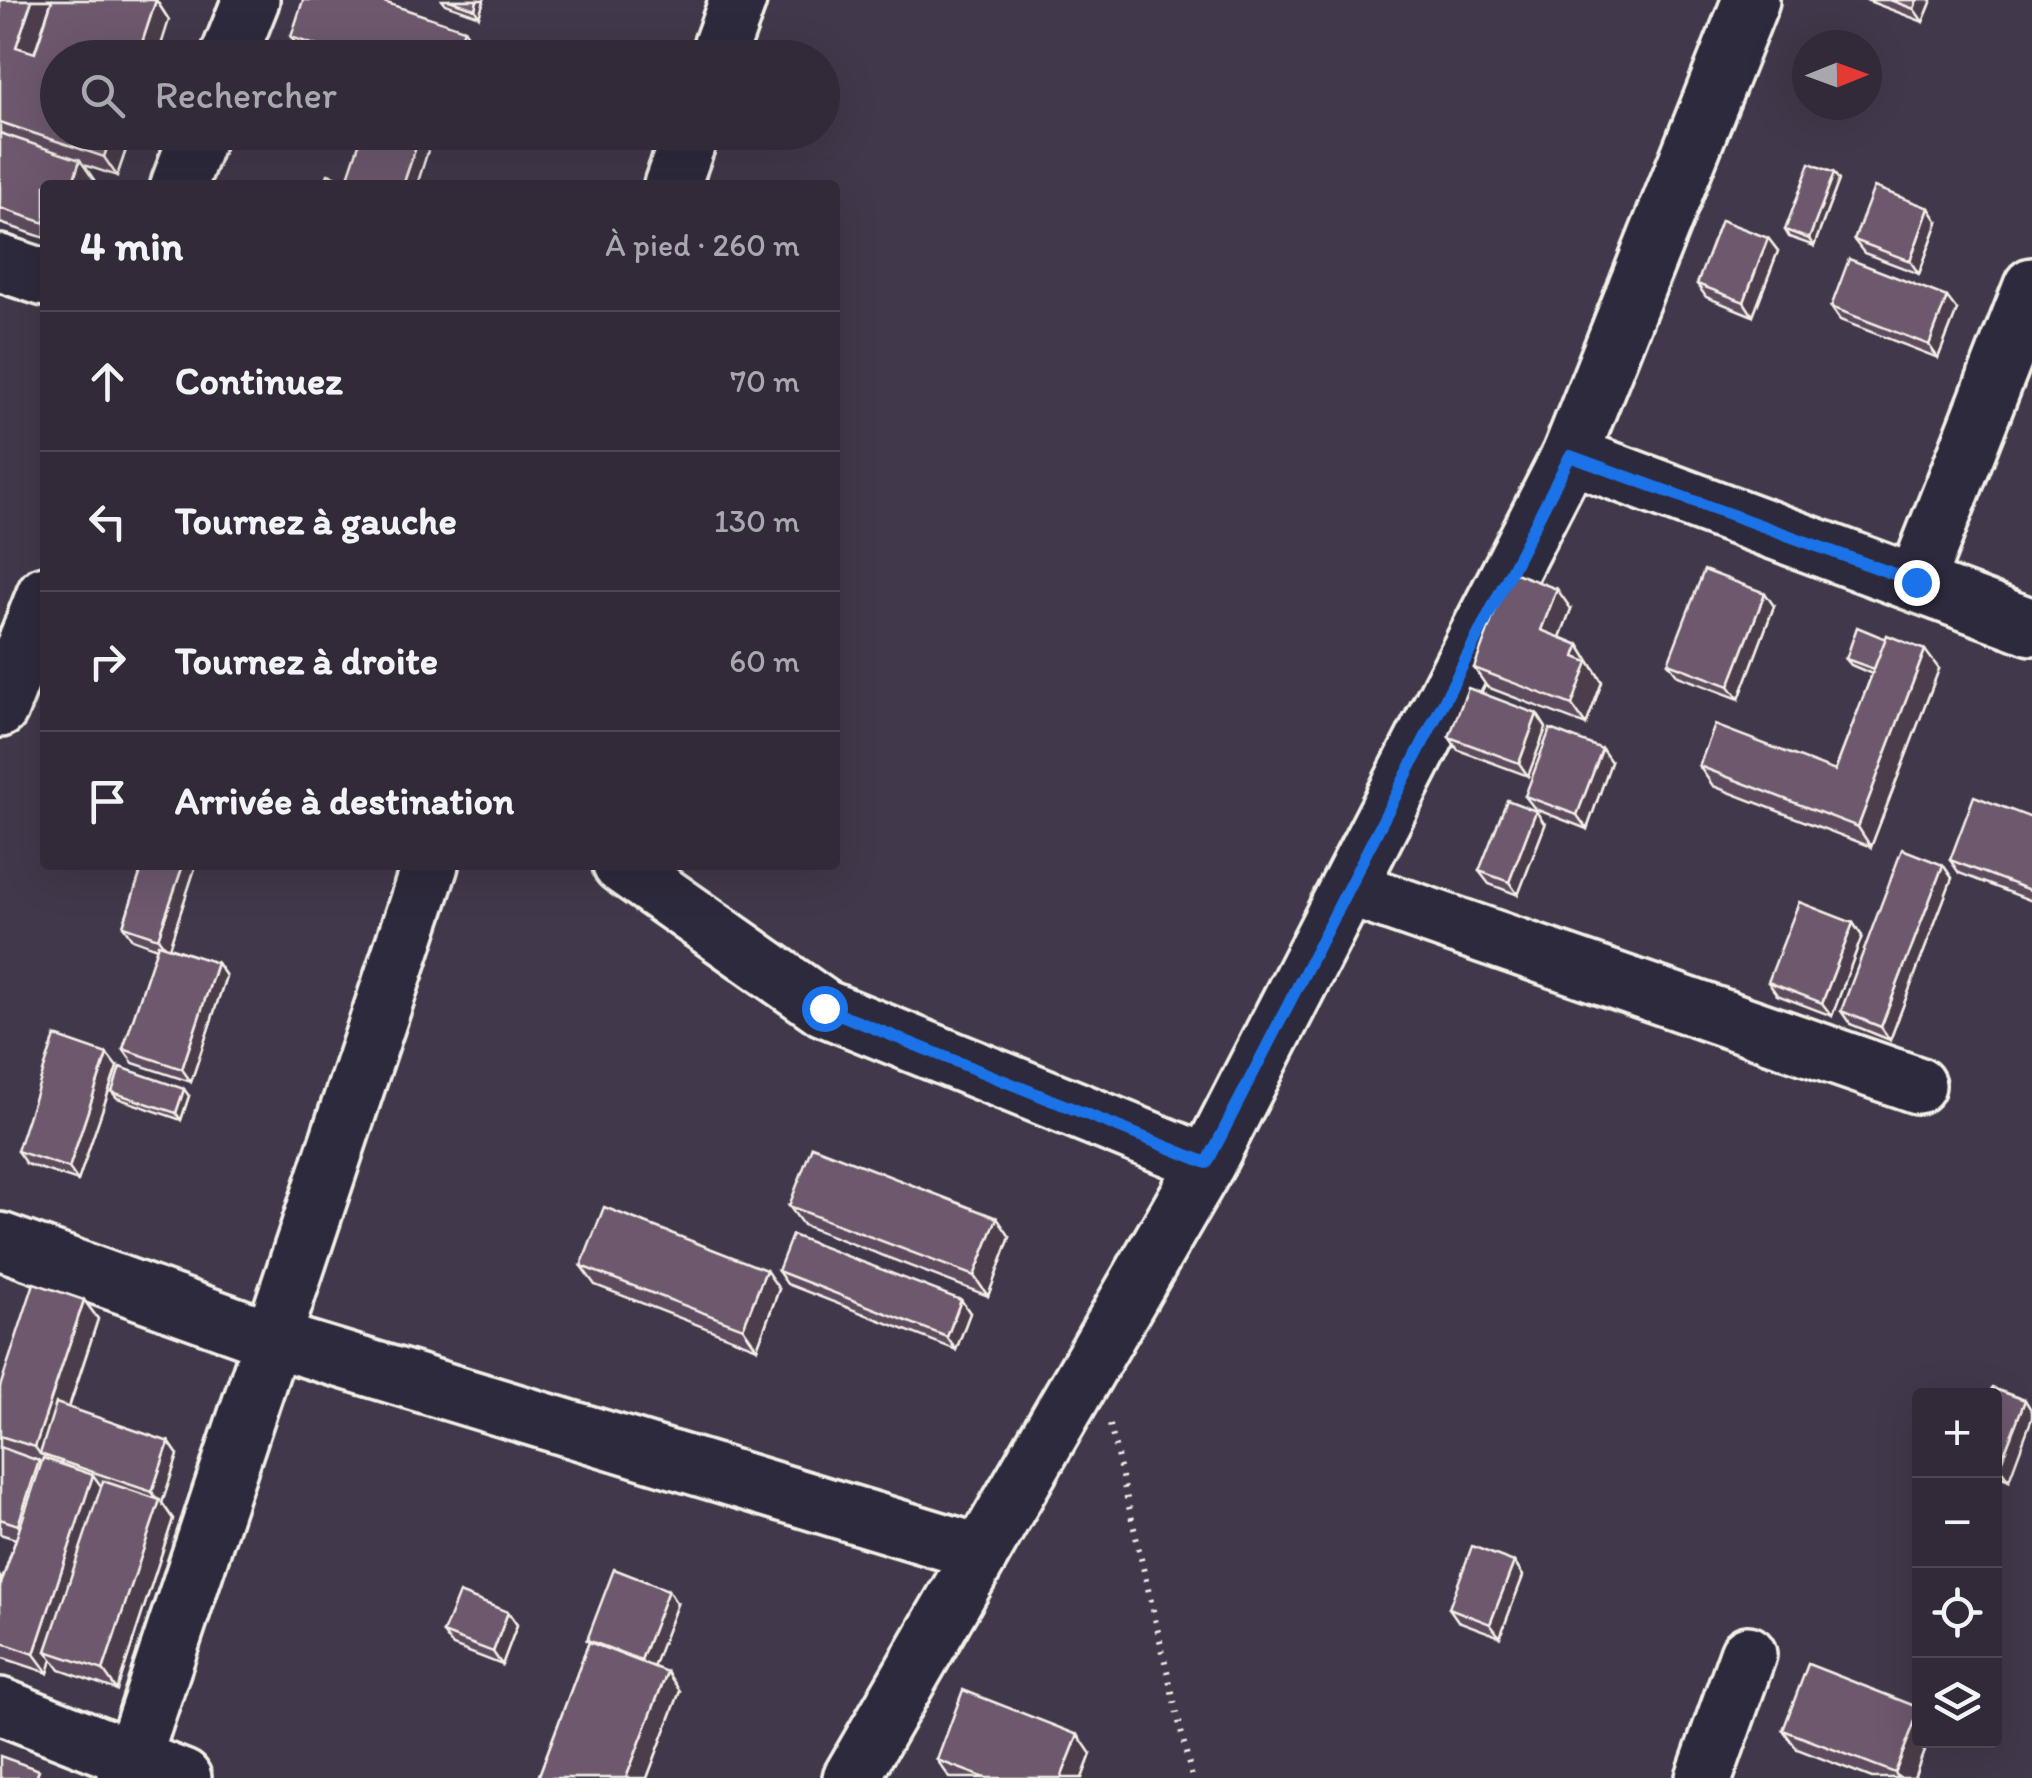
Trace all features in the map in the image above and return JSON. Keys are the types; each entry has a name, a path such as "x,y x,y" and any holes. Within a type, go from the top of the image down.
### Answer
{"street":[{"path":"235,40 251,0"},
{"path":"724,40 738,0"},
{"path":"851,1778 1207,1163 1570,456 1750,0"},
{"path":"181,180 193,150"},
{"path":"674,180 684,150"},
{"path":"0,263 40,276"},
{"path":"1916,582 2032,286"},
{"path":"1570,456 2032,628"},
{"path":"0,708 40,607"},
{"path":"128,1769 428,870"},
{"path":"628,870 824,1008 1207,1163"},
{"path":"1348,888 1917,1085"},
{"path":"0,1241 270,1338 981,1553"},
{"path":"1704,1778 1748,1654"},
{"path":"0,1706 128,1769 183,1778"}],"path":[{"path":"1095,1356 1192,1778"}],"building":[{"path":"0,0 32,0 16,47 35,53 52,0 156,0 143,40 40,40 40,135 0,122"},
{"path":"303,0 378,0 464,29 460,40 291,37"},
{"path":"449,0 477,0 475,9"},
{"path":"1890,0 1917,0 1914,9"},
{"path":"0,133 40,146 40,150 80,160 74,180 40,180 40,221 0,208"},
{"path":"83,150 106,150 104,157"},
{"path":"357,150 415,150 405,180 347,180"},
{"path":"1810,163 1834,173 1809,239 1785,230"},
{"path":"1874,187 1929,208 1910,261 1854,240"},
{"path":"1721,220 1768,238 1744,302 1697,284"},
{"path":"1849,259 1947,297 1929,345 1831,307"},
{"path":"1704,570 1765,593 1729,686 1668,663"},
{"path":"1510,571 1557,589 1541,630 1579,645 1575,657 1588,662 1572,705 1474,668"},
{"path":"1857,627 1886,639 1874,669 1846,659"},
{"path":"1887,635 1925,650 1858,827 1699,766 1715,725 1835,771"},
{"path":"1468,688 1537,714 1519,763 1449,737"},
{"path":"1550,729 1602,749 1577,815 1525,796"},
{"path":"1974,796 2032,818 2032,891 1950,860"},
{"path":"1507,800 1536,811 1509,882 1479,871"},
{"path":"1902,849 1943,865 1881,1027 1841,1011"},
{"path":"141,870 181,870 158,938 123,926"},
{"path":"1799,902 1853,923 1822,1003 1768,982"},
{"path":"158,944 217,963 182,1069 123,1049"},
{"path":"55,1036 107,1054 69,1168 17,1151"},
{"path":"120,1067 184,1089 176,1113 112,1092"},
{"path":"812,1146 997,1218 974,1276 789,1206"},
{"path":"604,1207 766,1270 743,1328 581,1266"},
{"path":"792,1235 961,1300 947,1337 778,1271"},
{"path":"34,1283 84,1300 35,1447 0,1436 0,1387"},
{"path":"2002,1392 2025,1400 2002,1459"},
{"path":"56,1403 169,1442 152,1492 40,1454"},
{"path":"0,1447 39,1461 18,1525 0,1519"},
{"path":"43,1458 93,1475 34,1654 0,1642 0,1587"},
{"path":"103,1481 160,1500 103,1670 46,1651"},
{"path":"1472,1546 1514,1562 1490,1624 1449,1608"},
{"path":"614,1569 668,1590 641,1660 587,1640"},
{"path":"459,1593 508,1612 493,1652 443,1633"},
{"path":"589,1642 667,1672 626,1778 538,1778"},
{"path":"1808,1664 1912,1705 1912,1729 1895,1773 1783,1730"},
{"path":"963,1690 1078,1735 1061,1778 985,1778 937,1760"},
{"path":"0,1756 39,1770 36,1778 0,1778"}],"route":[{"path":"824,1008 1207,1163 1570,456 1916,582"}]}
